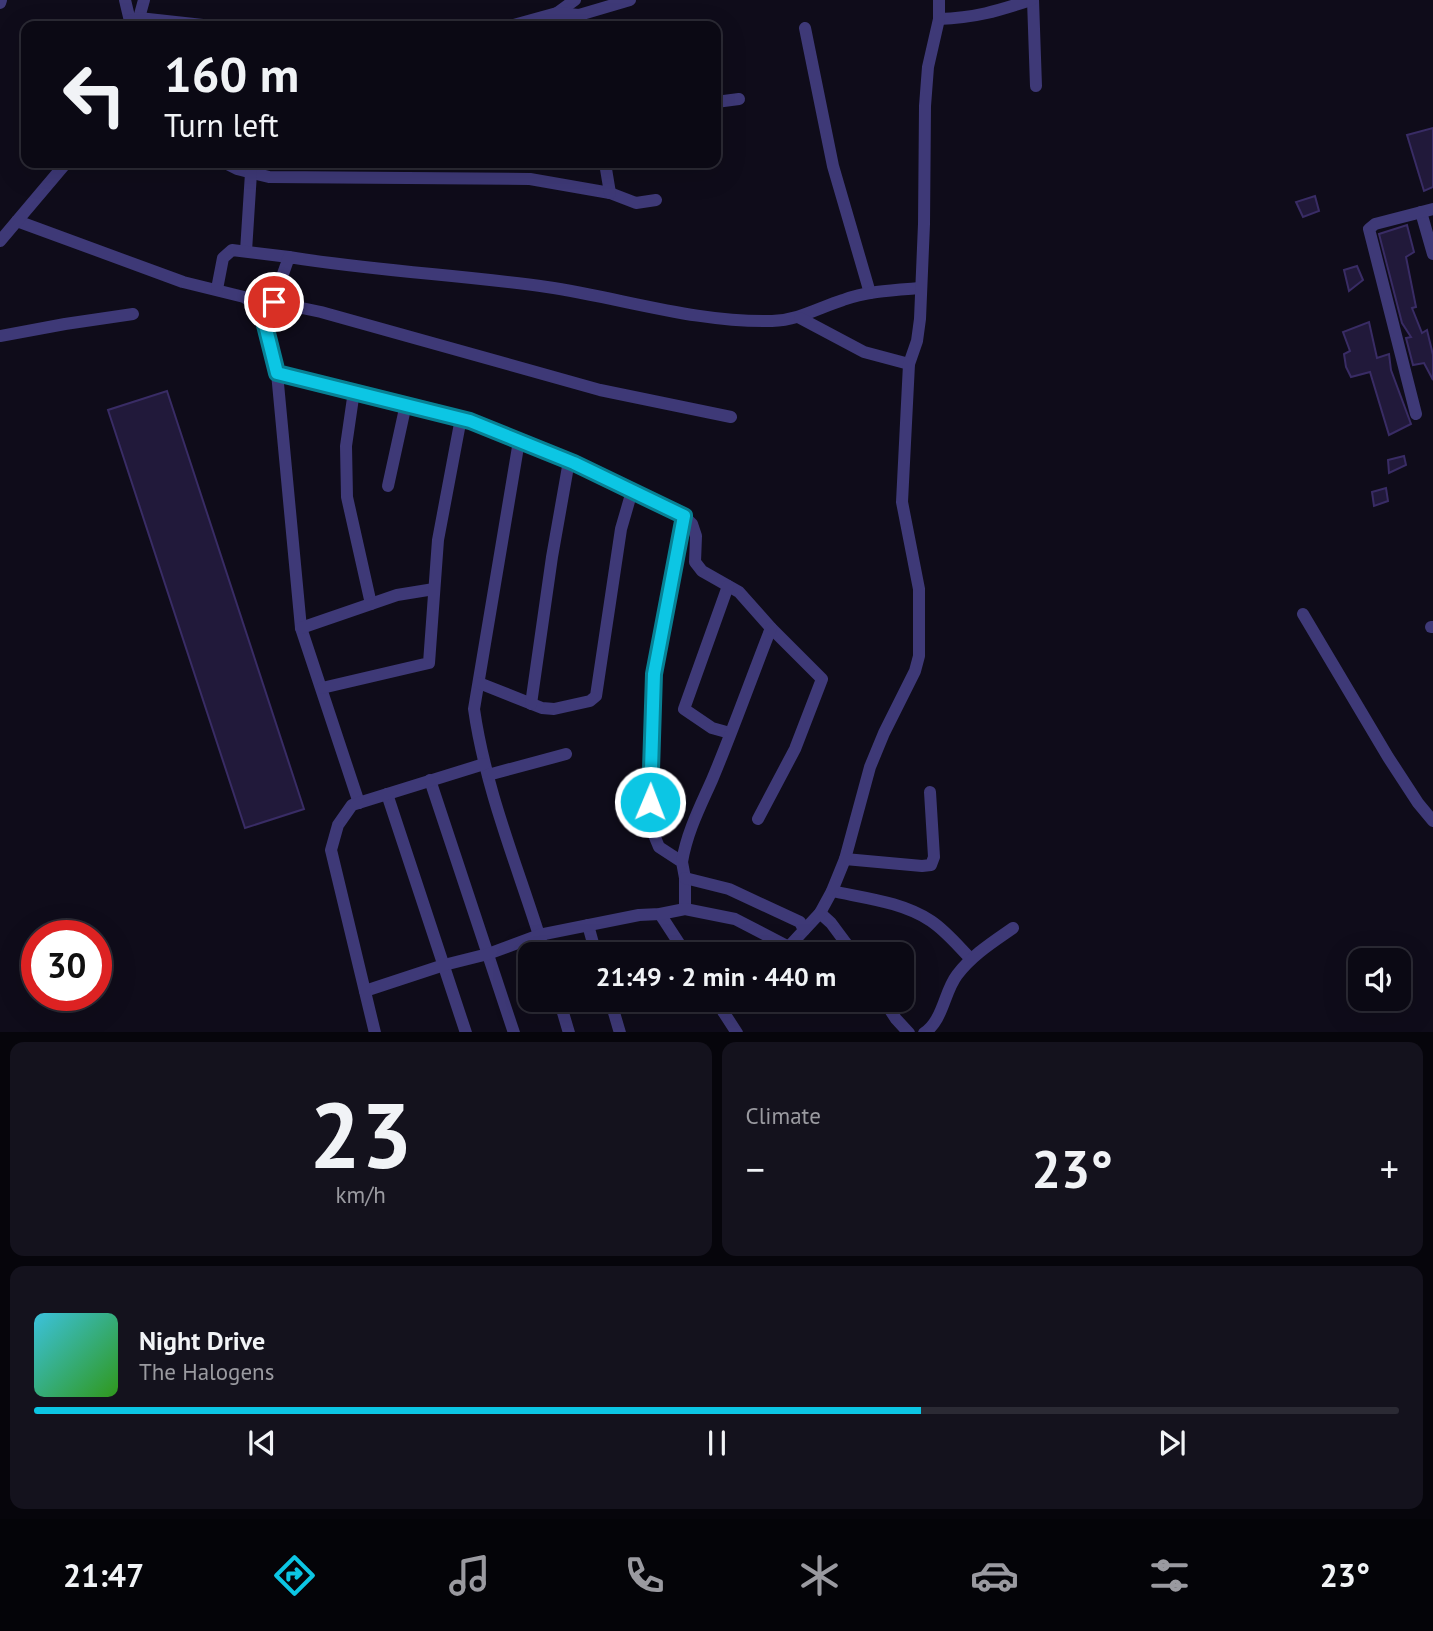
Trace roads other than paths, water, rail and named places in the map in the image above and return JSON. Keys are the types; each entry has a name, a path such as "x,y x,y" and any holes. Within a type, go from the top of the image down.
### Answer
{"street":[{"path":"125,0 132,21"},
{"path":"133,21 144,0"},
{"path":"528,21 557,13 575,0"},
{"path":"557,13 580,21 630,0"},
{"path":"793,942 820,913 832,891 845,859 870,767 915,671 919,656 919,589 902,502 909,364 917,341 921,288 925,106 929,67 939,19 939,0"},
{"path":"939,19 989,14 1032,0 1036,86"},
{"path":"805,28 833,166 870,293"},
{"path":"721,101 739,99"},
{"path":"0,241 62,168"},
{"path":"238,168 269,177 530,179 610,192 636,203 656,200"},
{"path":"606,168 610,192"},
{"path":"246,251 251,173"},
{"path":"1416,414 1369,229 1375,224 1427,211 1433,254"},
{"path":"18,222 183,282 244,297 253,303 263,317 277,373 301,628 359,803"},
{"path":"217,289 223,258 232,250 338,265 547,287 716,318 749,321 800,318 844,299 870,293 921,288"},
{"path":"263,317 274,302 289,257"},
{"path":"274,302 398,332 600,390 731,417"},
{"path":"0,336 132,314"},
{"path":"800,318 864,352 909,364"},
{"path":"277,373 461,418 569,461 684,516 692,524 696,536 695,562 702,571 739,592 822,679 795,749 758,820"},
{"path":"354,391 346,446 347,497 371,604"},
{"path":"388,486 405,404"},
{"path":"323,688 429,663 438,540 461,418"},
{"path":"519,441 474,709 486,769 541,942"},
{"path":"531,704 569,461"},
{"path":"479,683 531,704 554,709 590,701 596,696 621,528 632,491"},
{"path":"682,862 659,847 654,835 650,802 654,674 684,516"},
{"path":"728,586 684,709 712,728 730,733"},
{"path":"301,628 397,595 434,589"},
{"path":"1303,614 1388,757 1433,821"},
{"path":"685,909 682,862 684,846 771,628"},
{"path":"375,1032 331,850 338,825 352,805 430,780 566,754"},
{"path":"430,780 514,1032"},
{"path":"845,859 931,865 934,857 930,792"},
{"path":"387,794 466,1032"},
{"path":"685,878 742,895 800,922 804,930"},
{"path":"832,891 913,911 948,935 971,959"},
{"path":"365,990 488,954 539,935 639,915 685,909 735,919 771,942"},
{"path":"820,913 847,942"},
{"path":"660,914 678,942"},
{"path":"588,925 593,942"},
{"path":"924,1032 935,1023 956,976 971,959 1013,928"},
{"path":"563,1012 569,1032"},
{"path":"614,1012 620,1032"},
{"path":"724,1012 737,1032"},
{"path":"891,1012 909,1032"}]}
